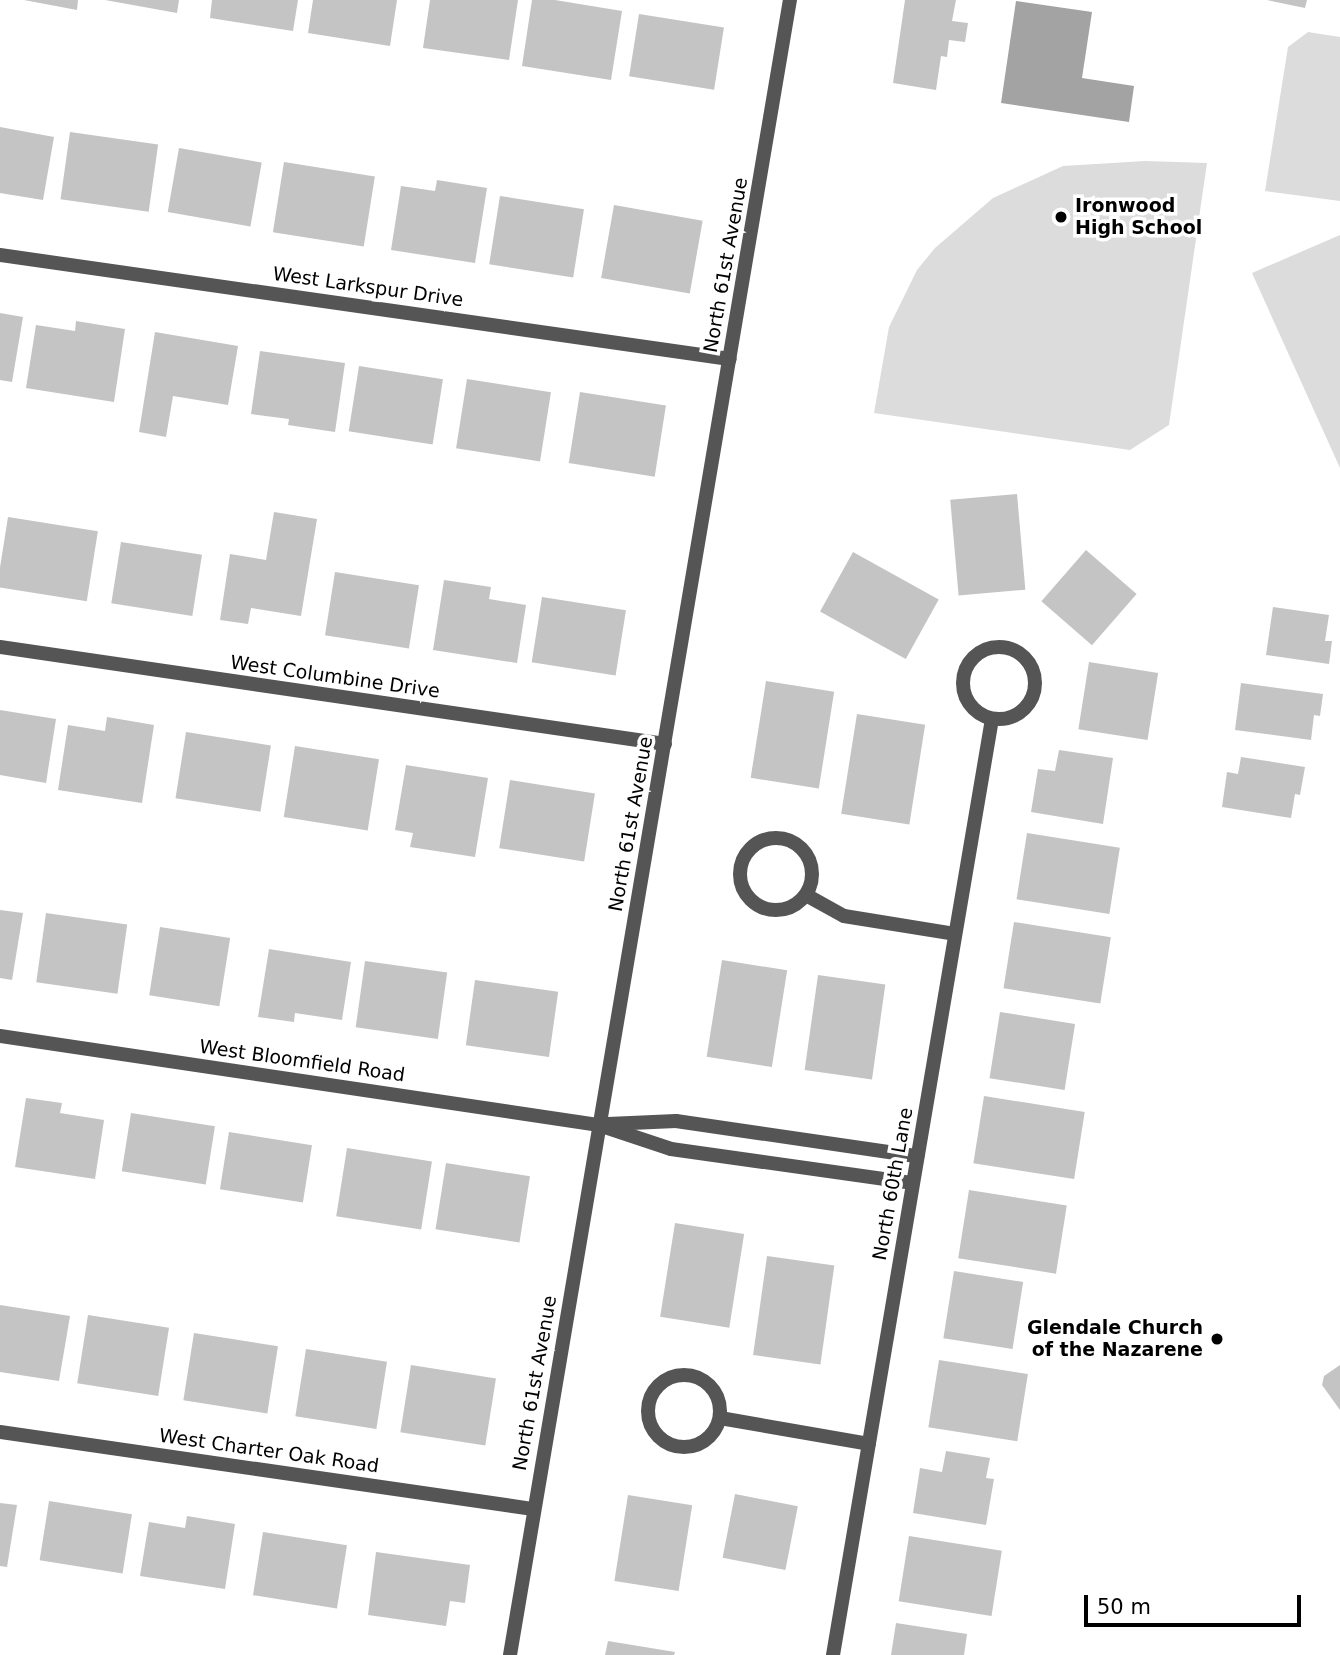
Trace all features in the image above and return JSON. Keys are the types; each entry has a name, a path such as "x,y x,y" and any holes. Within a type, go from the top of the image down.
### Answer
{"street":[{"name":"North 61st Avenue","path":"510,1655 790,0"},
{"name":"West Larkspur Drive","path":"0,254 730,359"},
{"path":"1006,647 1027,660 1035,683 1027,707 1005,719 992,719 981,715 966,698 963,676 974,656 983,650 1006,647"},
{"name":"West Columbine Drive","path":"0,648 665,744"},
{"name":"North 60th Lane","path":"833,1655 992,719"},
{"path":"787,839 797,845 811,862 811,885 806,895 786,910 773,911 750,900 740,877 746,854 764,840 787,839"},
{"path":"806,895 844,916 955,934"},
{"name":"West Bloomfield Road","path":"0,1036 599,1125 671,1149 912,1183"},
{"name":"West Bloomfield Road","path":"599,1125 676,1121 917,1156"},
{"path":"690,1376 710,1386 717,1395 720,1418 715,1430 696,1446 671,1446 652,1430 648,1405 658,1385 668,1378 690,1376"},
{"path":"720,1418 869,1444"},
{"name":"West Charter Oak Road","path":"0,1432 533,1509"}],"shaded area":[{"path":"1016,1 1092,12 1082,78 1134,86 1129,122 1001,103"},
{"path":"1308,32 1340,37 1340,201 1265,191 1288,47"},
{"path":"1145,161 1207,163 1169,425 1130,450 874,413 889,327 917,270 935,248 993,198 1063,166"},
{"path":"1340,235 1340,468 1252,273"}],"building":[{"path":"24,0 78,0 77,10"},
{"path":"105,0 179,0 177,13"},
{"path":"212,0 298,0 293,31 210,18"},
{"path":"313,0 397,0 390,46 308,33"},
{"path":"430,0 518,0 509,60 423,48"},
{"path":"532,0 555,0 622,11 611,80 522,66"},
{"path":"905,0 956,0 952,21 968,23 965,42 949,40 947,57 941,56 936,90 893,83"},
{"path":"1267,0 1307,0 1305,8"},
{"path":"639,14 724,27 714,90 629,76"},
{"path":"0,127 54,137 43,200 0,193"},
{"path":"70,132 158,144 149,212 61,199"},
{"path":"179,148 262,163 250,227 168,212"},
{"path":"284,162 375,176 364,247 273,232"},
{"path":"437,180 487,188 475,263 391,250 401,186 435,191"},
{"path":"500,196 584,209 573,277 489,264"},
{"path":"614,205 703,221 690,294 601,278"},
{"path":"0,313 23,317 12,382 0,380"},
{"path":"76,321 125,329 114,402 26,388 36,325 75,331"},
{"path":"155,332 238,346 228,405 173,396 166,437 139,432"},
{"path":"260,351 345,363 335,432 288,425 289,419 251,414"},
{"path":"359,366 443,379 433,444 349,431"},
{"path":"467,379 551,392 540,461 456,448"},
{"path":"580,392 666,406 655,477 569,463"},
{"path":"1017,494 1025,590 959,595 950,500"},
{"path":"274,512 317,519 301,616 251,608 248,624 220,620 230,554 266,560"},
{"path":"8,517 98,531 87,601 0,588 0,568"},
{"path":"121,542 202,555 192,616 111,603"},
{"path":"1086,550 1137,594 1092,645 1041,601"},
{"path":"853,552 939,600 906,659 820,611"},
{"path":"335,572 419,585 409,649 325,635"},
{"path":"444,580 491,587 489,599 526,605 517,663 433,650"},
{"path":"542,597 626,610 616,675 532,662"},
{"path":"1273,607 1329,615 1325,641 1332,641 1329,664 1266,655"},
{"path":"1089,662 1158,673 1148,740 1078,729"},
{"path":"766,681 834,692 819,789 751,778"},
{"path":"1241,683 1323,694 1320,716 1314,715 1311,740 1235,730"},
{"path":"0,710 56,719 46,783 0,775"},
{"path":"857,714 925,725 909,825 841,814"},
{"path":"107,717 154,725 142,803 58,790 68,725 105,731"},
{"path":"186,732 271,745 260,812 176,798"},
{"path":"295,746 379,759 368,830 284,817"},
{"path":"1059,750 1113,758 1103,824 1031,812 1038,769 1055,771"},
{"path":"1241,757 1305,767 1300,795 1295,794 1291,818 1222,807 1227,772 1238,774"},
{"path":"406,765 488,778 475,857 410,847 413,833 395,830"},
{"path":"510,780 595,793 584,862 499,848"},
{"path":"1027,833 1120,848 1109,914 1017,899"},
{"path":"0,910 23,913 12,980 0,978"},
{"path":"46,913 127,924 117,994 36,982"},
{"path":"1014,922 1111,937 1100,1004 1004,988"},
{"path":"160,927 230,938 219,1006 149,995"},
{"path":"269,949 351,962 342,1020 295,1013 294,1022 258,1017"},
{"path":"722,960 787,970 772,1067 707,1057"},
{"path":"365,961 447,973 438,1039 356,1027"},
{"path":"818,975 885,984 872,1080 805,1070"},
{"path":"475,980 558,992 549,1057 466,1045"},
{"path":"1000,1012 1075,1024 1065,1090 990,1078"},
{"path":"984,1096 1085,1112 1074,1179 973,1163"},
{"path":"26,1098 62,1103 60,1113 104,1120 95,1179 15,1167"},
{"path":"131,1113 215,1126 206,1185 122,1171"},
{"path":"229,1132 312,1145 303,1202 220,1189"},
{"path":"347,1148 432,1161 421,1230 336,1216"},
{"path":"446,1163 530,1176 519,1242 436,1229"},
{"path":"969,1190 1067,1205 1056,1274 958,1258"},
{"path":"675,1223 744,1234 729,1328 660,1317"},
{"path":"767,1256 834,1265 820,1364 753,1355"},
{"path":"954,1271 1023,1282 1013,1349 943,1338"},
{"path":"0,1305 70,1316 59,1381 0,1372"},
{"path":"88,1315 169,1328 158,1396 77,1383"},
{"path":"194,1333 278,1346 267,1413 183,1400"},
{"path":"306,1349 387,1362 376,1429 295,1416"},
{"path":"939,1360 1028,1374 1017,1441 928,1427"},
{"path":"411,1365 496,1378 485,1446 400,1432"},
{"path":"1340,1365 1340,1410 1322,1385 1324,1376"},
{"path":"946,1451 990,1458 986,1478 994,1479 986,1525 913,1513 920,1468 942,1472"},
{"path":"735,1494 798,1506 785,1570 723,1558"},
{"path":"628,1495 692,1505 679,1591 614,1581"},
{"path":"49,1501 132,1514 123,1573 40,1560"},
{"path":"0,1503 17,1505 7,1567 0,1566"},
{"path":"187,1516 235,1524 225,1589 140,1576 149,1522 185,1528"},
{"path":"263,1532 347,1545 337,1609 253,1595"},
{"path":"909,1536 1002,1551 992,1616 899,1601"},
{"path":"376,1552 470,1565 465,1603 450,1601 446,1626 368,1615"},
{"path":"896,1623 967,1634 964,1655 891,1655"},
{"path":"608,1641 675,1652 674,1655 605,1655"}],"place":[{"name":"Ironwood High School","path":"1061,217"},
{"name":"Glendale Church of the Nazarene","path":"1217,1339"}]}
